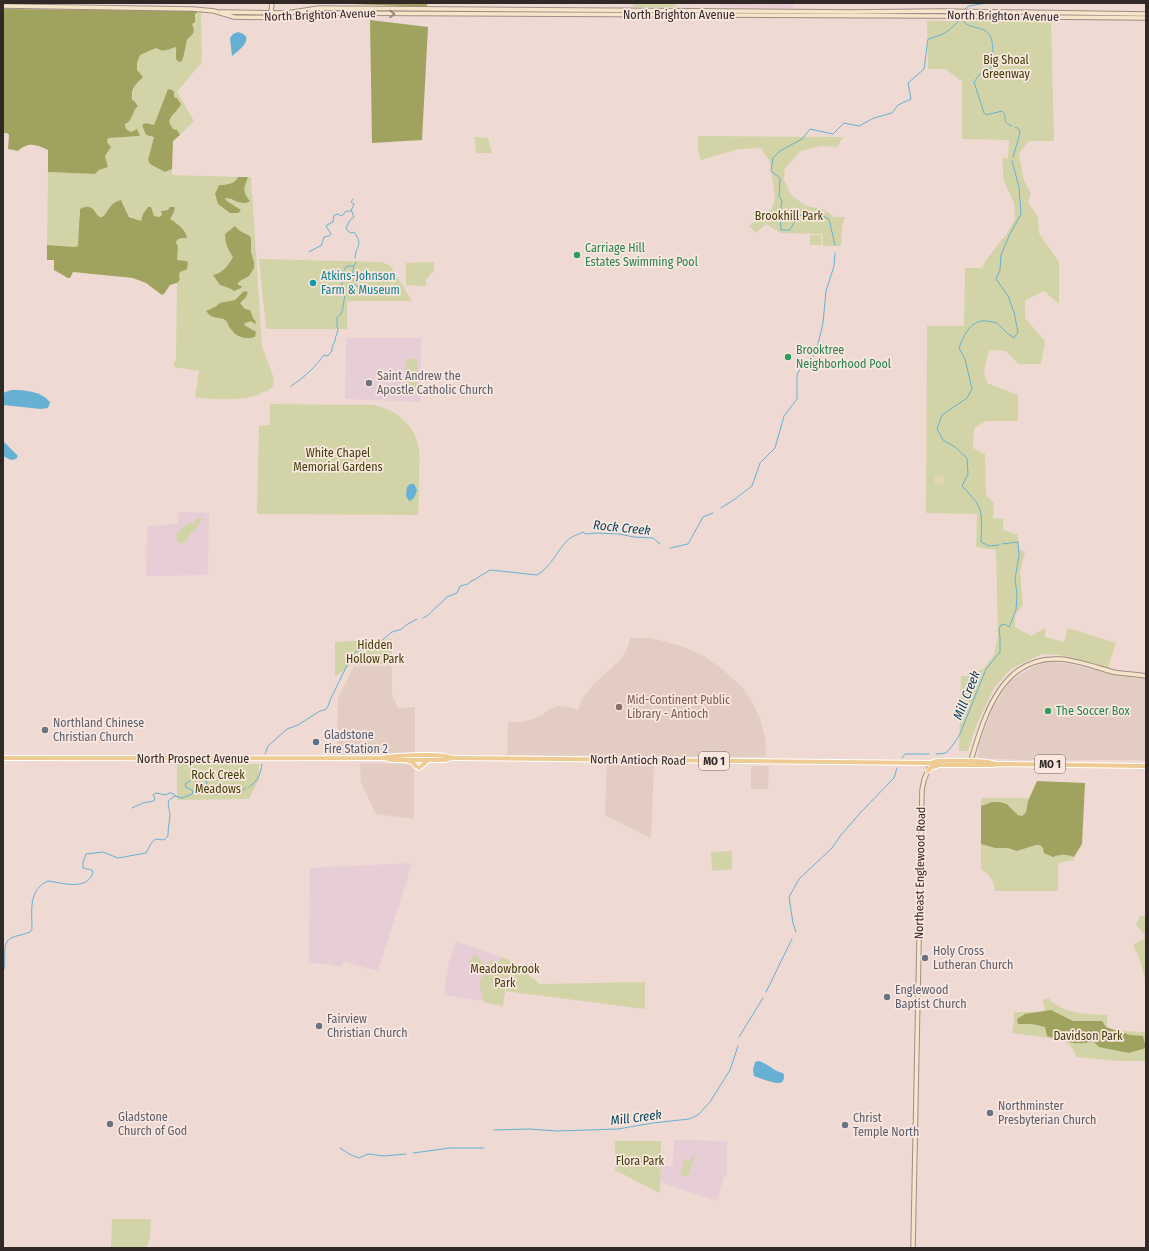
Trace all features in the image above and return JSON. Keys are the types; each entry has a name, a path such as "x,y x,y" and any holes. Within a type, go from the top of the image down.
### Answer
{"main road":[{"path":"272,3 272,13"},
{"name":"North Brighton Avenue","path":"3,6 193,8 214,11 272,13 288,13 319,8 859,12 955,11 1146,14"},
{"name":"North Brighton Avenue","path":"214,11 234,17 283,18 319,13 1146,18"},
{"path":"971,763 981,729 995,696 1006,681 1023,668 1043,660 1059,659 1074,661 1114,672 1146,675"},
{"name":"North Prospect Avenue","path":"3,758 382,758 393,756 419,758"},
{"name":"MO 1","path":"419,758 445,756 452,758"},
{"name":"North Prospect Avenue","path":"382,758 405,760 419,758"},
{"name":"MO 1","path":"419,758 445,760 452,758"},
{"name":"North Antioch Road","path":"452,758 931,763 939,765 971,763"},
{"path":"405,760 412,762 417,767 427,760 431,760"},
{"name":"North Antioch Road","path":"931,763 936,761 991,765 1146,766"},
{"name":"Northeast Englewood Road","path":"913,1248 922,797 923,785 931,763"},
{"path":"928,771 932,767 939,765"}],"shaded area":[{"path":"721,3 793,3 793,8 721,7"},
{"path":"346,338 421,338 421,402 345,399"},
{"path":"179,512 209,513 208,575 146,576 147,526 178,524"},
{"path":"630,638 651,638 681,646 704,656 722,669 741,686 751,700 760,718 765,739 766,757 507,755 508,722 523,722 541,716 557,706 571,707 578,710 582,699 592,686 622,658 627,649"},
{"path":"1052,662 1071,664 1099,671 1146,678 1146,761 1021,760 978,758 979,744 994,706 1010,681 1036,665"},
{"path":"354,666 391,666 392,695 398,708 415,707 415,752 337,755 338,698"},
{"path":"360,763 411,764 414,769 414,819 376,814 361,783"},
{"path":"607,764 654,764 651,838 605,815"},
{"path":"751,766 769,766 768,789 751,789"},
{"path":"412,863 378,971 344,962 339,967 329,964 309,963 310,868"},
{"path":"456,941 509,960 503,1004 444,994 449,962"},
{"path":"674,1140 727,1141 727,1173 724,1177 717,1201 660,1182 660,1166 673,1166"}],"green space":[{"path":"325,3 427,3 427,7"},
{"path":"633,3 676,3 676,7 633,7"},
{"path":"3,9 197,11 197,13 195,14 195,22 192,24 194,31 187,41 182,61 179,62 176,59 176,47 168,50 156,48 140,55 137,63 137,70 143,77 134,87 132,92 132,100 138,106 128,123 125,124 126,129 131,132 137,129 140,136 108,138 107,142 111,147 105,156 108,167 99,170 95,174 48,172 48,150 37,145 29,145 18,151 8,149 9,135 7,133 3,133"},
{"path":"197,11 201,11 202,62 177,92 194,121 180,135 177,130 171,127 169,123 171,114 178,109 174,92 168,89 154,125 146,123 143,125 146,131 154,137 148,160 165,172 172,169 172,175 238,177 233,183 219,185 230,213 238,213 237,207 225,198 231,200 249,201 245,192 245,187 248,177 251,177 262,346 273,375 274,383 267,392 265,391 259,395 241,399 211,399 195,397 199,371 174,367 174,361 176,361 177,283 180,280 180,272 183,270 177,260 178,247 176,242 179,238 187,237 169,219 174,212 168,210 161,211 162,215 159,217 154,216 151,211 141,221 133,218 129,214 123,202 110,206 104,216 98,216 94,209 79,212 80,226 78,245 76,247 47,245 48,172 95,174 99,170 108,167 105,156 110,149 107,142 108,138 140,136 137,129 131,132 126,129 126,126 135,84 138,83 137,65 140,55 156,48 159,50 176,47 182,61 185,52 185,44 194,29 192,24"},
{"path":"370,20 428,27 422,140 372,143"},
{"name":"Big Shoal Greenway","path":"1051,20 1054,141 1029,141 1019,153 1024,180 1031,193 1028,202 1038,217 1039,233 1059,262 1059,304 1044,291 1026,300 1025,302 1025,318 1045,341 1041,364 1018,364 1006,351 989,350 984,371 987,383 1018,395 1018,421 986,421 974,428 973,448 985,454 986,495 994,503 993,518 1003,519 1003,530 1018,535 1019,549 1025,552 1020,572 1023,604 1015,615 1015,627 1031,636 1045,628 1045,637 1064,642 1068,628 1116,643 1108,668 1060,655 1042,654 1011,669 994,688 976,726 968,751 959,751 961,676 969,676 984,668 994,655 998,636 996,550 976,547 977,514 926,513 927,326 964,326 965,268 982,268 986,260 1008,232 1015,219 1014,203 1004,181 1002,158 1008,159 1009,140 962,139 962,81 945,69 928,69 927,21"},
{"path":"168,89 174,92 174,97 177,98 181,104 169,122 173,129 177,130 180,135 173,141 172,169 165,172 150,164 148,160 154,137 146,135 142,125 146,123 154,125"},
{"name":"Brookhill Park","path":"698,136 843,137 837,147 821,146 801,151 785,168 784,180 791,195 806,206 823,209 834,217 845,217 842,226 841,246 823,246 822,234 781,233 766,224 756,233 749,226 772,208 775,198 770,162 761,148 739,149 701,160 698,150"},
{"path":"474,137 488,138 492,153 476,153"},
{"path":"238,177 248,177 244,189 250,201 247,203 241,203 225,198 241,210 238,213 230,213 218,204 215,194 219,185 233,183"},
{"path":"121,200 129,217 141,221 143,214 148,207 151,207 154,216 159,217 162,215 161,211 168,210 170,207 175,207 170,219 183,229 187,238 179,239 176,242 178,247 177,260 188,262 187,269 180,272 180,280 177,283 170,285 162,295 146,283 133,278 73,272 70,278 68,278 54,270 54,260 47,260 47,245 76,247 78,245 80,209 89,207 101,217 104,216 113,204"},
{"path":"235,226 240,231 250,236 254,268 249,276 238,283 238,285 242,286 241,288 234,291 220,285 213,275 220,273 225,269 233,257 227,246 225,234"},
{"path":"810,235 821,235 821,245 810,245"},
{"path":"259,259 382,262 392,268 412,301 347,301 347,329 266,329"},
{"path":"434,262 434,270 426,280 426,286 406,285 406,263"},
{"path":"244,291 248,292 246,297 240,303 245,309 250,310 256,322 255,324 251,321 245,323 244,325 256,332 255,337 251,338 238,336 232,331 225,320 213,317 206,311 220,303 235,300"},
{"path":"405,359 417,359 418,390 405,390"},
{"name":"White Chapel Memorial Gardens","path":"270,404 375,405 398,415 410,426 417,441 419,450 418,515 257,514 259,426 270,425"},
{"path":"200,517 202,519 197,527 198,528 194,532 192,531 184,543 178,543 174,537 185,525 191,522 194,523"},
{"name":"Hidden Hollow Park","path":"392,639 392,664 350,665 335,677 335,642"},
{"name":"Rock Creek Meadows","path":"177,764 259,764 259,779 249,799 177,800"},
{"path":"1037,781 1085,783 1082,844 1074,857 1069,855 1059,855 1053,857 1044,853 1043,848 1040,845 1017,851 1008,848 995,848 981,844 981,806 992,802 1000,802 1007,804 1018,815 1022,816 1026,812 1028,801"},
{"path":"981,798 1029,798 1026,812 1022,816 1009,805 1001,802 994,802 981,806"},
{"path":"981,844 995,848 1008,848 1017,851 1040,845 1058,855 1068,854 1074,857 1073,860 1058,863 1058,891 995,891 991,878 981,869"},
{"path":"732,851 732,869 712,871 711,852"},
{"path":"1140,915 1146,917 1146,936 1136,925"},
{"path":"1146,937 1146,983 1140,960 1133,945"},
{"name":"Meadowbrook Park","path":"475,955 490,969 491,968 487,964 491,959 494,965 503,957 540,984 645,982 645,1009 505,991 503,1006 483,1002 479,980 483,976 468,962"},
{"name":"Davidson Park","path":"1048,998 1054,1003 1068,1010 1107,1015 1107,1030 1144,1032 1146,1040 1146,1061 1118,1061 1076,1057 1072,1048 1064,1042 1050,1038 1012,1033 1014,1012 1045,1012 1043,1000"},
{"path":"1051,1010 1073,1021 1102,1021 1106,1027 1130,1035 1143,1036 1146,1048 1129,1053 1099,1047 1093,1041 1087,1043 1075,1043 1047,1036 1045,1027 1032,1024 1018,1024 1017,1019 1025,1014"},
{"name":"Flora Park","path":"615,1141 661,1141 660,1193 615,1170"},
{"path":"696,1156 688,1177 680,1175 685,1159 691,1161 691,1158"},
{"path":"112,1219 151,1219 150,1239 146,1248 111,1248"}],"sand":[{"path":"939,474 943,476 945,480 943,484 939,486 935,484 933,480 935,476"}],"water":[{"path":"238,32 246,37 245,44 232,56 230,38 233,34"},
{"path":"11,390 27,391 42,395 50,402 48,408 41,409 3,405 3,393"},
{"path":"3,441 18,456 16,459 11,460 3,456"},
{"path":"410,484 414,484 417,490 413,498 409,501 406,496 407,487"},
{"path":"758,1061 765,1063 776,1071 783,1073 784,1080 780,1083 775,1083 754,1076 753,1070 755,1062"}],"waterway":[{"name":"Mill Creek","path":"965,9 969,6 987,3"},
{"name":"Rock Creek","path":"835,245 829,219 815,212 798,216 790,230 781,230 780,214 782,201 779,196 780,178 771,171 773,158 780,151 802,139 810,129 833,134 844,123 859,126 874,118 892,113 898,105 911,99 908,83 924,69 928,39 946,32 961,18"},
{"name":"Mill Creek","path":"961,19 969,25 984,30 988,33 992,42 993,53 991,68 980,74 974,82 984,113 986,115 1002,111 1004,113 1006,123 1012,126"},
{"name":"Mill Creek","path":"1013,157 1020,133 1019,129 1015,127"},
{"name":"Mill Creek","path":"999,545 989,546 981,542 981,512 977,503 962,486 968,474 967,458 955,447 943,440 937,429 942,415 967,398 972,389 965,359 959,348 969,328 976,323 984,321 997,323 1014,338 1018,332 1014,312 1008,296 996,279 1000,270 1001,255 1021,214 1019,187 1012,161"},
{"path":"353,199 351,202 354,204 351,210 354,217 350,220 346,228 351,233 354,232 359,240 355,258"},
{"path":"309,252 321,246 324,237 331,234 326,226 333,222 334,215 338,214 341,216 346,211 352,211"},
{"name":"Rock Creek","path":"813,356 817,348 823,323 826,291 834,266 835,253"},
{"path":"291,386 309,372 324,355 328,356 332,351 338,330 337,317 342,311 345,297 341,293 343,272 347,266 354,266 356,262"},
{"path":"354,266 353,279 361,290"},
{"name":"Rock Creek","path":"721,508 752,486 760,463 775,448 784,416 797,399 797,375 802,365 809,361"},
{"name":"Rock Creek","path":"670,548 688,544 703,517 713,513"},
{"name":"Rock Creek","path":"423,618 447,597 457,593 460,586 468,584 490,570 537,575 551,563 569,539 583,532 586,534 619,534 634,537 653,538 660,544"},
{"name":"Mill Creek","path":"936,754 946,753 960,734 986,669 1000,652 999,629 1001,625 1005,624 1009,627 1016,610 1017,594 1015,579 1019,556 1018,542 1002,544"},
{"name":"Rock Creek","path":"265,754 268,746 287,729 298,725 320,711 325,710 351,657 357,651 373,648 392,632 402,629 417,619"},
{"name":"Mill Creek","path":"902,758 905,754 929,754"},
{"name":"Rock Creek","path":"249,787 258,777 262,764"},
{"name":"Mill Creek","path":"796,932 789,897 799,879 832,848 861,812 894,778 897,768"},
{"name":"Rock Creek","path":"3,972 5,963 5,949 8,941 13,937 30,932 32,929 32,901 37,890 42,885 48,881 67,884 80,884 90,879 93,873 92,870 83,868 83,862 86,854 103,852 118,858 146,853 152,842 156,839 164,840 168,836 170,816 168,802 175,796 182,798 192,794 193,791 186,787 185,784 196,775 205,775 207,784 206,788 214,795 229,791 238,794 246,788"},
{"path":"132,808 143,803 154,801 155,798 153,795 156,793 166,795 172,793 176,796"},
{"name":"Mill Creek","path":"766,992 792,939"},
{"name":"Mill Creek","path":"739,1037 763,998"},
{"name":"Mill Creek","path":"494,1130 529,1129 557,1131 618,1129 689,1119 698,1115 710,1102 730,1070 738,1046"},
{"name":"Mill Creek","path":"340,1148 359,1158 368,1154 384,1156 406,1154"},
{"name":"Mill Creek","path":"413,1153 450,1148 484,1148"}],"place":[{"name":"Carriage Hill Estates Swimming Pool","path":"577,255"},
{"name":"Atkins-Johnson Farm & Museum","path":"313,283"},
{"name":"Brooktree Neighborhood Pool","path":"788,357"},
{"name":"Saint Andrew the Apostle Catholic Church","path":"369,383"},
{"name":"Mid-Continent Public Library - Antioch","path":"619,707"},
{"name":"The Soccer Box","path":"1048,711"},
{"name":"Northland Chinese Christian Church","path":"45,730"},
{"name":"Gladstone Fire Station 2","path":"316,742"},
{"name":"Holy Cross Lutheran Church","path":"925,958"},
{"name":"Englewood Baptist Church","path":"887,997"},
{"name":"Fairview Christian Church","path":"319,1026"},
{"name":"Northminster Presbyterian Church","path":"990,1113"},
{"name":"Gladstone Church of God","path":"110,1124"},
{"name":"Christ Temple North","path":"845,1125"}]}
